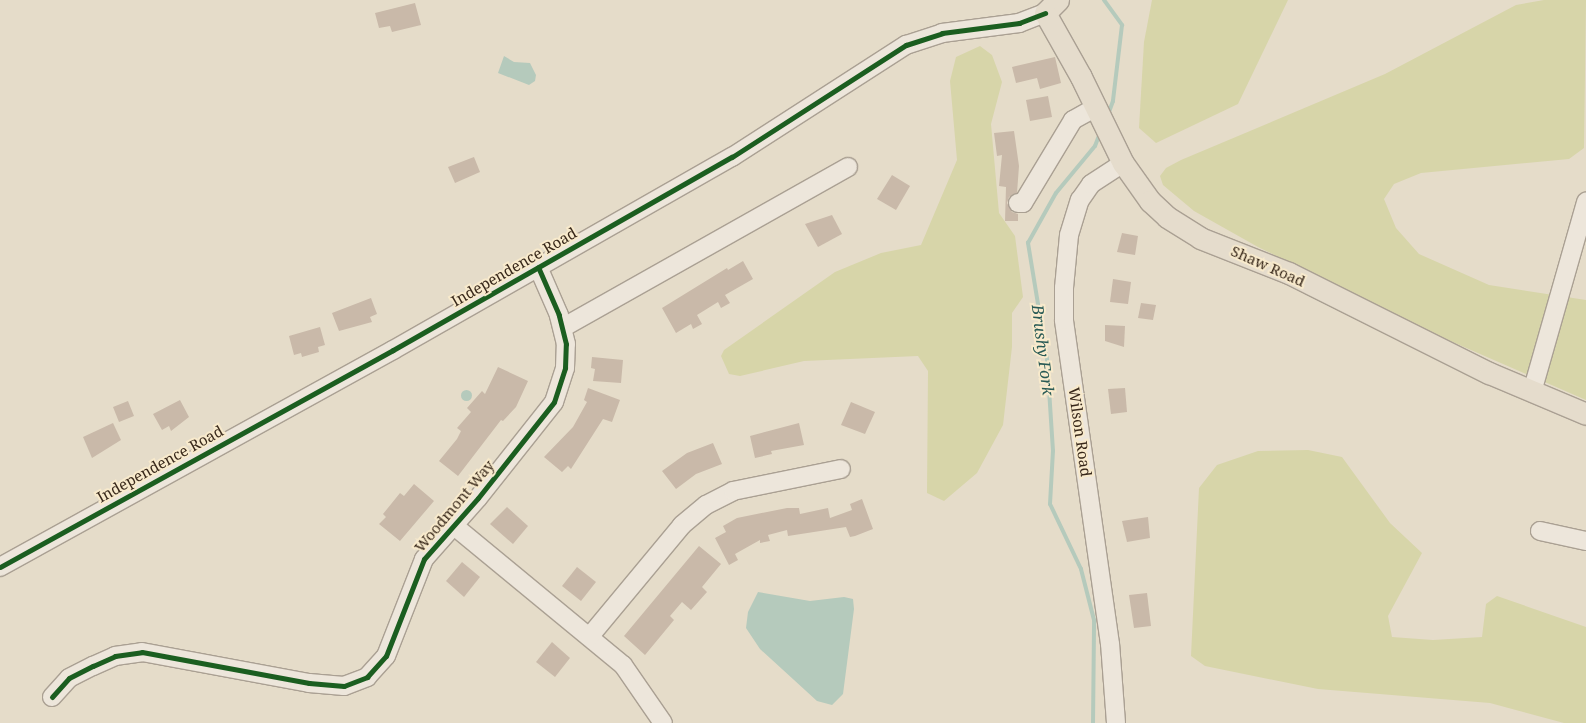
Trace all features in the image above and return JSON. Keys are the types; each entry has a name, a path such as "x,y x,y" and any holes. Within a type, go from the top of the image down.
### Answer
{"main road":[{"name":"Shaw Road","path":"1052,6 1096,107 1123,163 1150,201 1180,227 1289,273 1532,392 1586,414"}],"street":[{"name":"Independence Road","path":"0,567 732,157 906,44 942,34 1018,23 1052,6"},
{"path":"1018,203 1023,203 1073,120 1096,107"},
{"name":"Wilson Road","path":"1116,723 1110,644 1064,320 1064,288 1068,235 1080,200 1090,184 1123,163"},
{"path":"564,328 848,167"},
{"path":"1532,392 1586,202"},
{"name":"Woodmont Way","path":"52,697 69,678 93,666 115,656 142,652 309,683 344,686 367,677 386,656 424,559 554,402 565,368 564,328 538,267"},
{"path":"590,636 682,525 706,505 733,491 841,469"},
{"path":"453,525 590,636 633,676 663,723"},
{"path":"1540,530 1586,541"}],"shaded area":[{"path":"1152,0 1288,0 1238,104 1156,143 1139,128 1144,42"},
{"path":"1544,0 1586,0 1584,148 1569,159 1421,173 1394,184 1384,199 1396,228 1419,254 1489,285 1586,300 1586,400 1448,340 1258,247 1194,211 1163,185 1160,176 1166,168 1181,160 1385,74 1516,5"},
{"path":"980,46 992,55 1002,82 991,124 999,213 1015,236 1023,297 1012,313 1012,347 1003,425 977,473 944,501 927,493 928,371 918,356 804,361 740,376 729,374 721,356 724,350 835,272 881,253 921,245 957,160 950,81 956,57"},
{"path":"504,56 514,62 530,63 536,75 535,81 529,85 498,73"},
{"path":"466,389 472,395 466,401 460,395"},
{"path":"1308,450 1342,457 1390,523 1422,553 1388,616 1392,637 1433,640 1482,637 1486,604 1497,596 1586,627 1586,723 1564,723 1490,703 1318,689 1205,666 1191,656 1199,488 1217,465 1258,451"},
{"path":"758,592 810,601 844,597 853,599 854,609 843,694 832,705 817,701 760,649 746,628 748,612"}],"building":[{"path":"415,3 421,25 392,32 390,26 379,28 375,13"},
{"path":"1055,57 1061,83 1040,89 1037,78 1016,83 1012,67"},
{"path":"1048,96 1052,117 1030,121 1026,100"},
{"path":"1014,131 1019,166 1017,193 1009,197 1007,203 1012,212 1018,214 1018,221 1005,221 1006,187 999,186 1002,155 997,156 994,133"},
{"path":"474,157 480,172 455,183 448,167"},
{"path":"892,175 910,186 896,210 877,199"},
{"path":"832,215 842,234 818,247 805,224"},
{"path":"1122,233 1138,236 1135,255 1117,252"},
{"path":"743,261 753,279 725,295 730,303 721,308 718,302 697,315 702,324 693,329 691,324 676,333 662,308 727,268 728,270"},
{"path":"1113,279 1131,282 1128,304 1110,302"},
{"path":"371,298 377,314 370,317 372,322 339,331 332,313"},
{"path":"1141,303 1156,305 1153,320 1138,318"},
{"path":"1105,325 1125,326 1124,347 1105,341"},
{"path":"320,327 325,345 318,347 319,352 302,357 301,353 294,355 289,336"},
{"path":"592,357 623,360 621,383 593,381 595,369 591,368"},
{"path":"498,367 528,381 516,407 503,421 501,420 458,476 439,461 457,439 461,431 457,428 471,412 467,408 482,391 485,394"},
{"path":"588,388 620,400 612,422 603,419 571,469 568,466 562,472 544,457 573,427 587,402 584,400"},
{"path":"1125,388 1127,412 1111,414 1108,389"},
{"path":"180,400 189,417 171,431 169,426 162,430 153,414"},
{"path":"128,401 134,416 119,422 113,407"},
{"path":"851,402 875,412 865,434 841,425"},
{"path":"113,423 121,440 92,458 83,437"},
{"path":"799,423 804,445 771,451 772,454 755,458 750,436"},
{"path":"713,443 722,464 696,474 676,489 662,471 687,453"},
{"path":"414,484 434,501 400,541 379,524 386,517 383,514 400,493 404,496"},
{"path":"862,499 873,529 855,536 850,537 846,527 788,536 787,530 768,535 770,541 760,543 760,540 735,554 738,560 729,565 715,538 726,532 723,526 737,518 787,508 799,508 800,514 828,508 830,518 852,510 850,504"},
{"path":"507,507 528,526 513,544 490,524"},
{"path":"1148,517 1150,538 1127,542 1122,521"},
{"path":"699,546 721,564 702,587 707,592 691,610 682,602 670,616 674,620 645,655 624,636"},
{"path":"462,562 480,577 464,597 446,581"},
{"path":"577,567 596,582 581,601 562,586"},
{"path":"1147,593 1151,626 1134,628 1129,595"},
{"path":"552,642 570,658 555,677 536,662"}],"waterway":[{"name":"Brushy Fork","path":"1104,0 1122,25 1113,101 1108,115"},
{"name":"Brushy Fork","path":"1093,723 1094,620 1081,569 1050,504 1053,451 1047,359 1028,243 1056,193 1095,146 1100,133"}],"cycle path":[{"path":"0,567 393,350 732,157 906,45 942,33 1019,23 1045,13"},
{"path":"52,697 69,678 115,656 142,652 309,683 344,686 367,677 386,656 424,559 478,498 554,402 565,368 566,344 559,315 538,267"}]}
